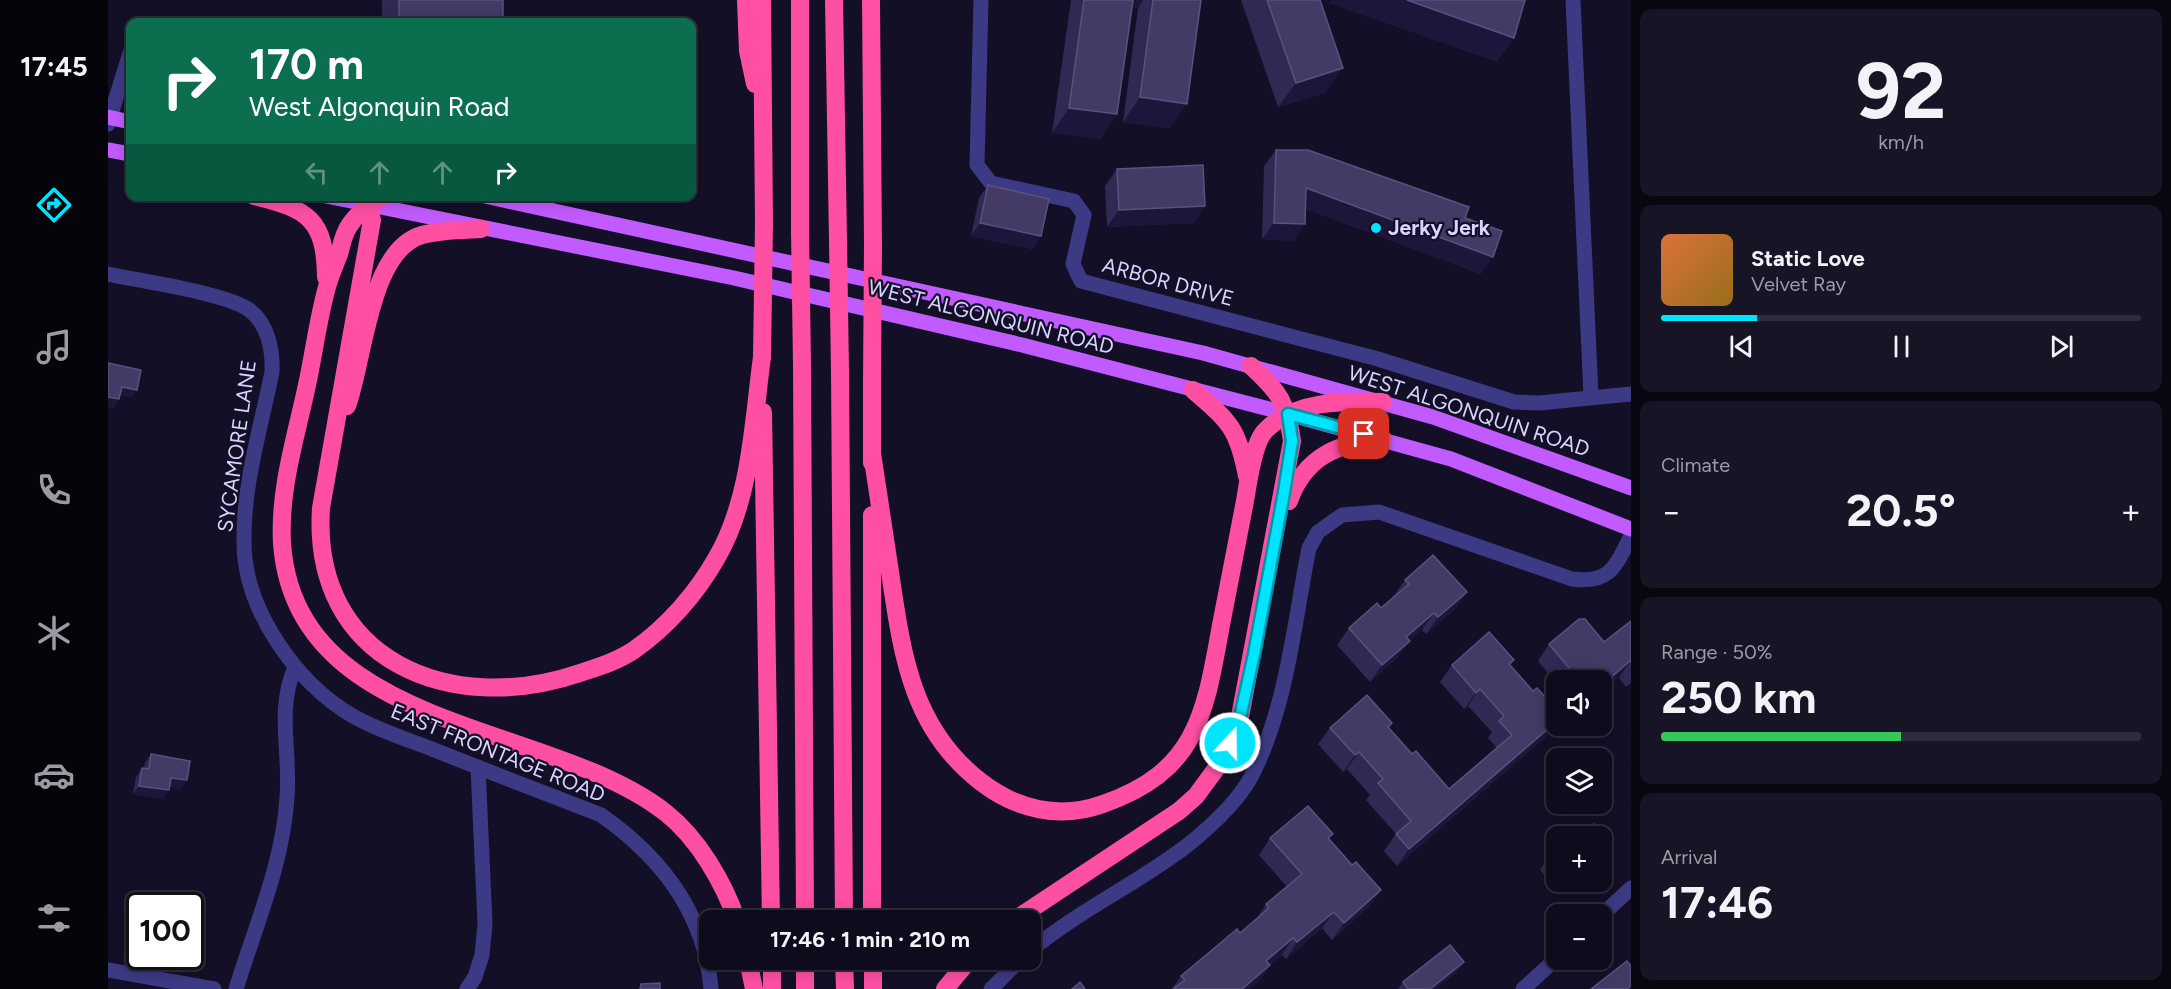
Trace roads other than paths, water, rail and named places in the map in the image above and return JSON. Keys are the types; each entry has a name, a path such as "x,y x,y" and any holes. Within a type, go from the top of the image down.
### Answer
{"highway":[{"path":"746,0 748,51 763,126"},
{"path":"762,0 764,223 762,357 771,910"},
{"path":"800,0 805,910"},
{"path":"834,0 840,372 844,910"},
{"path":"871,0 872,910"},
{"path":"274,201 300,210 320,231 326,254 327,288"},
{"path":"371,201 356,216 344,235 327,288 289,458 282,518 286,567 290,585 308,623 338,661 387,693 579,766 617,783 669,814 695,844 719,881 732,910"},
{"path":"372,201 372,220 344,372 336,436 321,508 321,553 332,594 341,612 357,632 396,663 438,680 475,687 540,684 589,670 632,651 664,624 699,585 728,535 746,470 762,357"},
{"path":"336,436 356,381 375,294 394,252 421,235 481,229"},
{"path":"1030,910 1162,824 1196,796 1221,762 1239,722 1275,543 1292,441 1288,414 1277,390 1251,366"},
{"path":"1193,390 1225,417 1236,432 1242,449 1248,482"},
{"path":"872,453 900,640 910,684 924,713 947,749 986,786 1018,805 1054,812 1092,809 1131,793 1164,771 1190,738 1205,707 1248,482 1263,432 1288,414 1314,405 1345,401 1383,402"},
{"path":"1275,543 1295,484 1309,465 1337,448 1383,439"},
{"path":"750,970 754,989"},
{"path":"771,970 772,989"},
{"path":"805,970 805,989"},
{"path":"844,970 845,989"},
{"path":"873,970 873,989"},
{"path":"945,989 961,970"}],"main road":[{"path":"109,119 126,121"},
{"path":"108,150 126,153"},
{"name":"WEST ALGONQUIN ROAD","path":"376,201 481,229 734,278 902,315 1288,414 1450,459 1631,529"},
{"name":"WEST ALGONQUIN ROAD","path":"510,201 579,215 734,253 1100,329 1251,366 1383,402 1536,452 1631,488"}],"street":[{"name":"ARBOR DRIVE","path":"981,0 977,165 992,183 1074,201 1084,215 1073,264 1081,281 1378,359 1514,402 1539,403 1591,396 1631,394"},
{"path":"1573,0 1591,396"},
{"path":"109,119 126,66"},
{"name":"SYCAMORE LANE","path":"108,274 222,299 248,310 260,323 268,337 273,353 272,372 247,496 244,544 248,570 257,599 275,639 295,667"},
{"path":"1041,944 1189,843 1222,811 1250,779 1268,733 1282,686 1309,548 1318,532 1329,522 1350,514 1379,512 1572,579 1594,582 1611,570 1631,536"},
{"path":"236,989 281,845 287,798 284,704 286,687 295,667"},
{"name":"EAST FRONTAGE ROAD","path":"295,667 315,687 353,716 601,815 634,840 666,874 691,913 706,953 711,989"},
{"path":"467,989 475,977 482,955 485,924 478,767"},
{"path":"1612,906 1631,888"},
{"path":"1523,989 1546,968"},
{"path":"108,970 214,989"},
{"path":"991,989 1010,970"}],"place":[{"name":"Jerky Jerk","path":"1376,228"}]}
